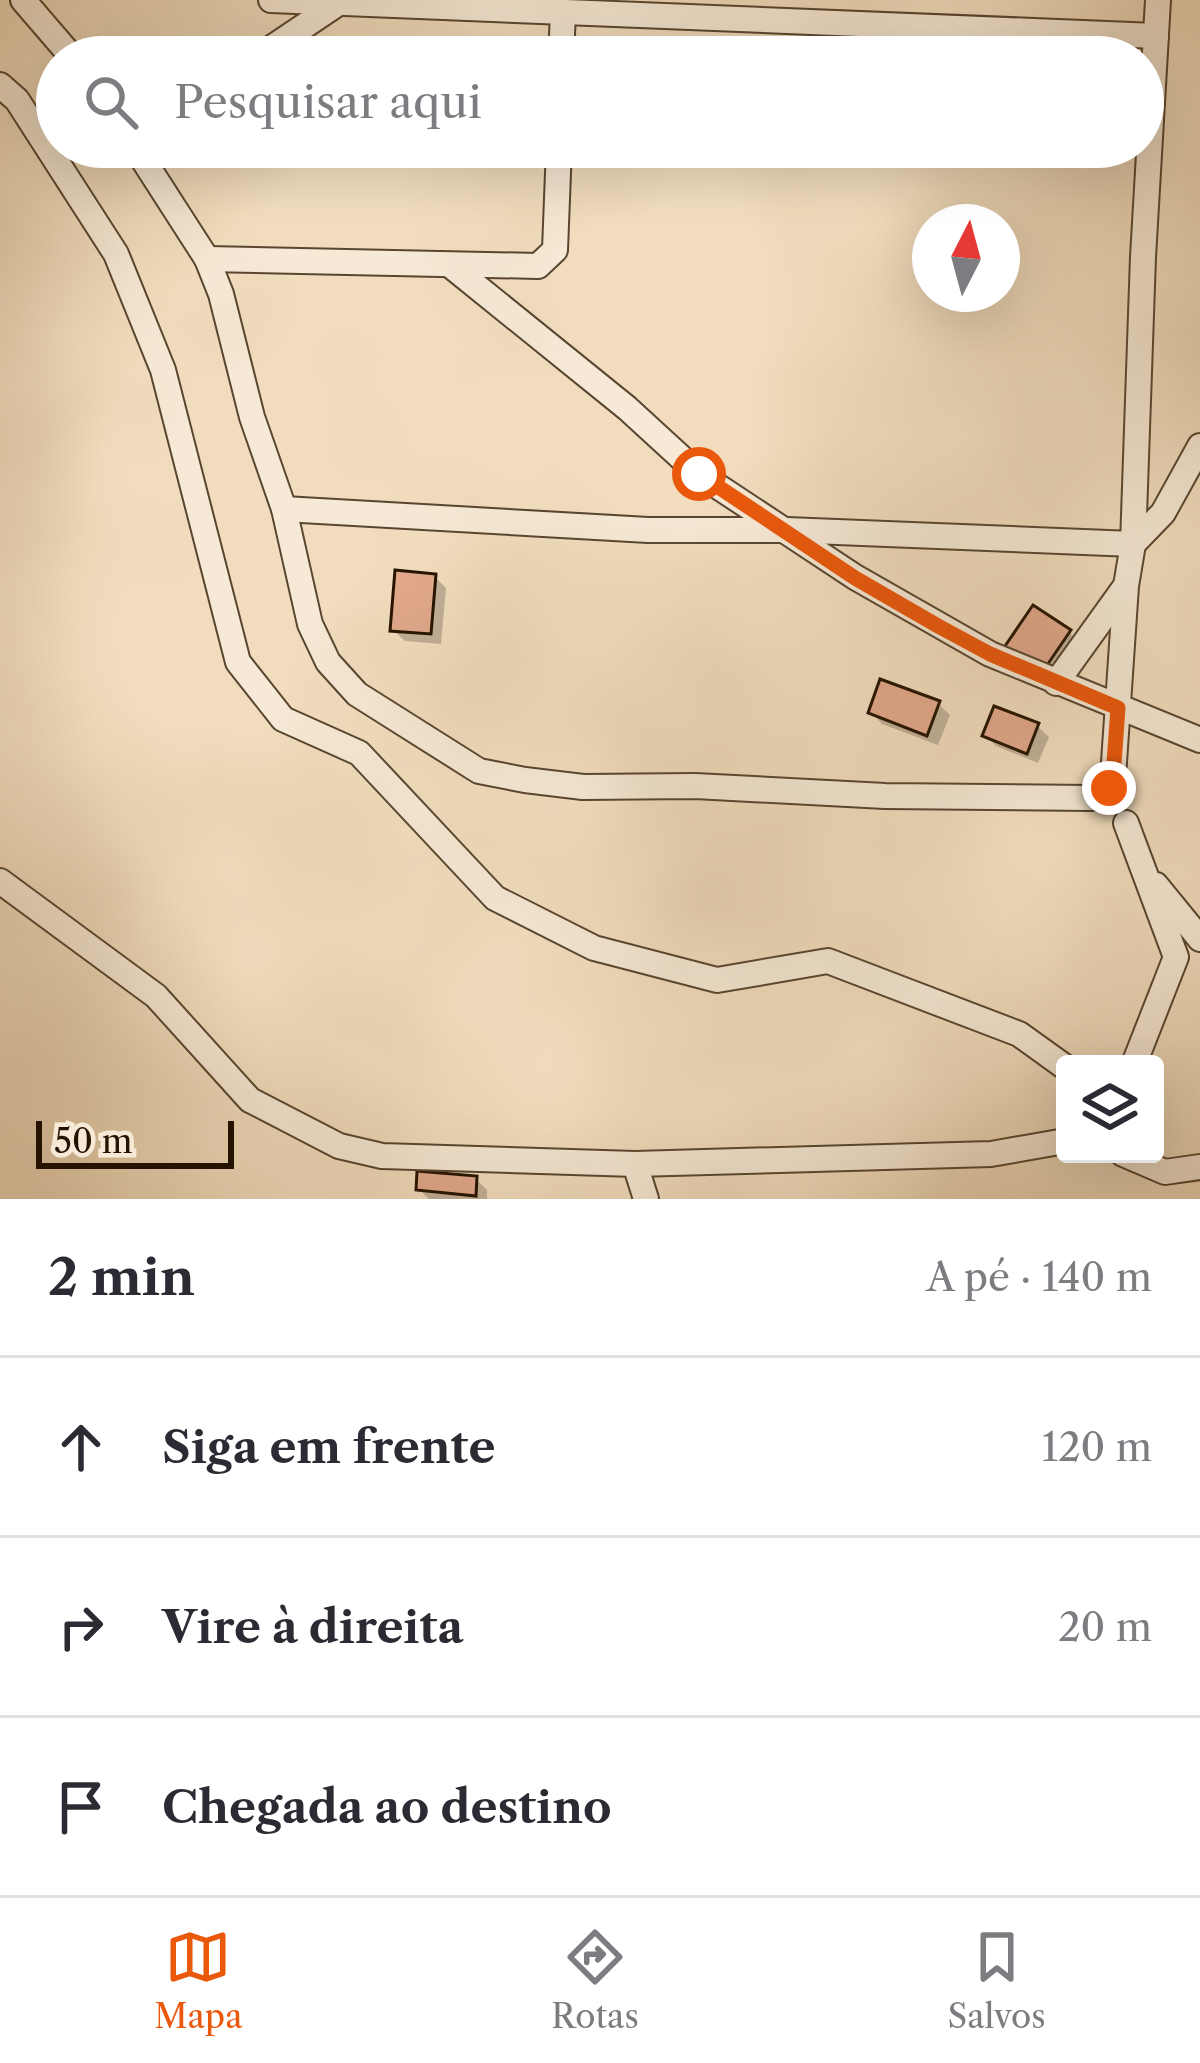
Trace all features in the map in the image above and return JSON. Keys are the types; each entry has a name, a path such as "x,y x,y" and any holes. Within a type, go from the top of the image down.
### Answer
{"street":[{"path":"23,0 54,36"},
{"path":"271,0 1156,36 1158,0"},
{"path":"289,36 337,4"},
{"path":"562,36 563,13"},
{"path":"0,85 17,100 36,130"},
{"path":"61,168 116,254 163,370 238,662 283,719 359,753 496,898 594,948 717,980 828,961 1019,1034 1056,1061"},
{"path":"148,168 207,259 221,294 252,417 284,508 310,624 328,662 357,694 479,771 583,787 695,786 885,796 1091,799 1109,788 1113,777 1133,544 1148,168"},
{"path":"207,259 538,266 555,250 558,168"},
{"path":"450,265 627,408 699,474 855,578 938,626 1057,683 1200,740"},
{"path":"284,508 648,530 787,530 1133,544 1162,513 1200,446"},
{"path":"1057,683 1126,586"},
{"path":"1109,788 1156,884 1200,939"},
{"path":"1126,823 1175,957 1137,1055"},
{"path":"0,881 156,996 250,1100 339,1146 382,1156 635,1164 991,1154 1056,1143"},
{"path":"1144,1163 1165,1172 1200,1167"},
{"path":"635,1164 646,1199"}],"building":[{"path":"395,570 436,574 431,634 390,631"},
{"path":"1033,605 1071,630 1041,674 1003,649"},
{"path":"880,679 940,701 927,736 868,713"},
{"path":"994,706 1039,723 1027,754 982,736"},
{"path":"417,1171 477,1176 476,1196 416,1190"}],"route":[{"path":"699,474 855,578 938,626 990,654 1118,708 1109,788"}]}
